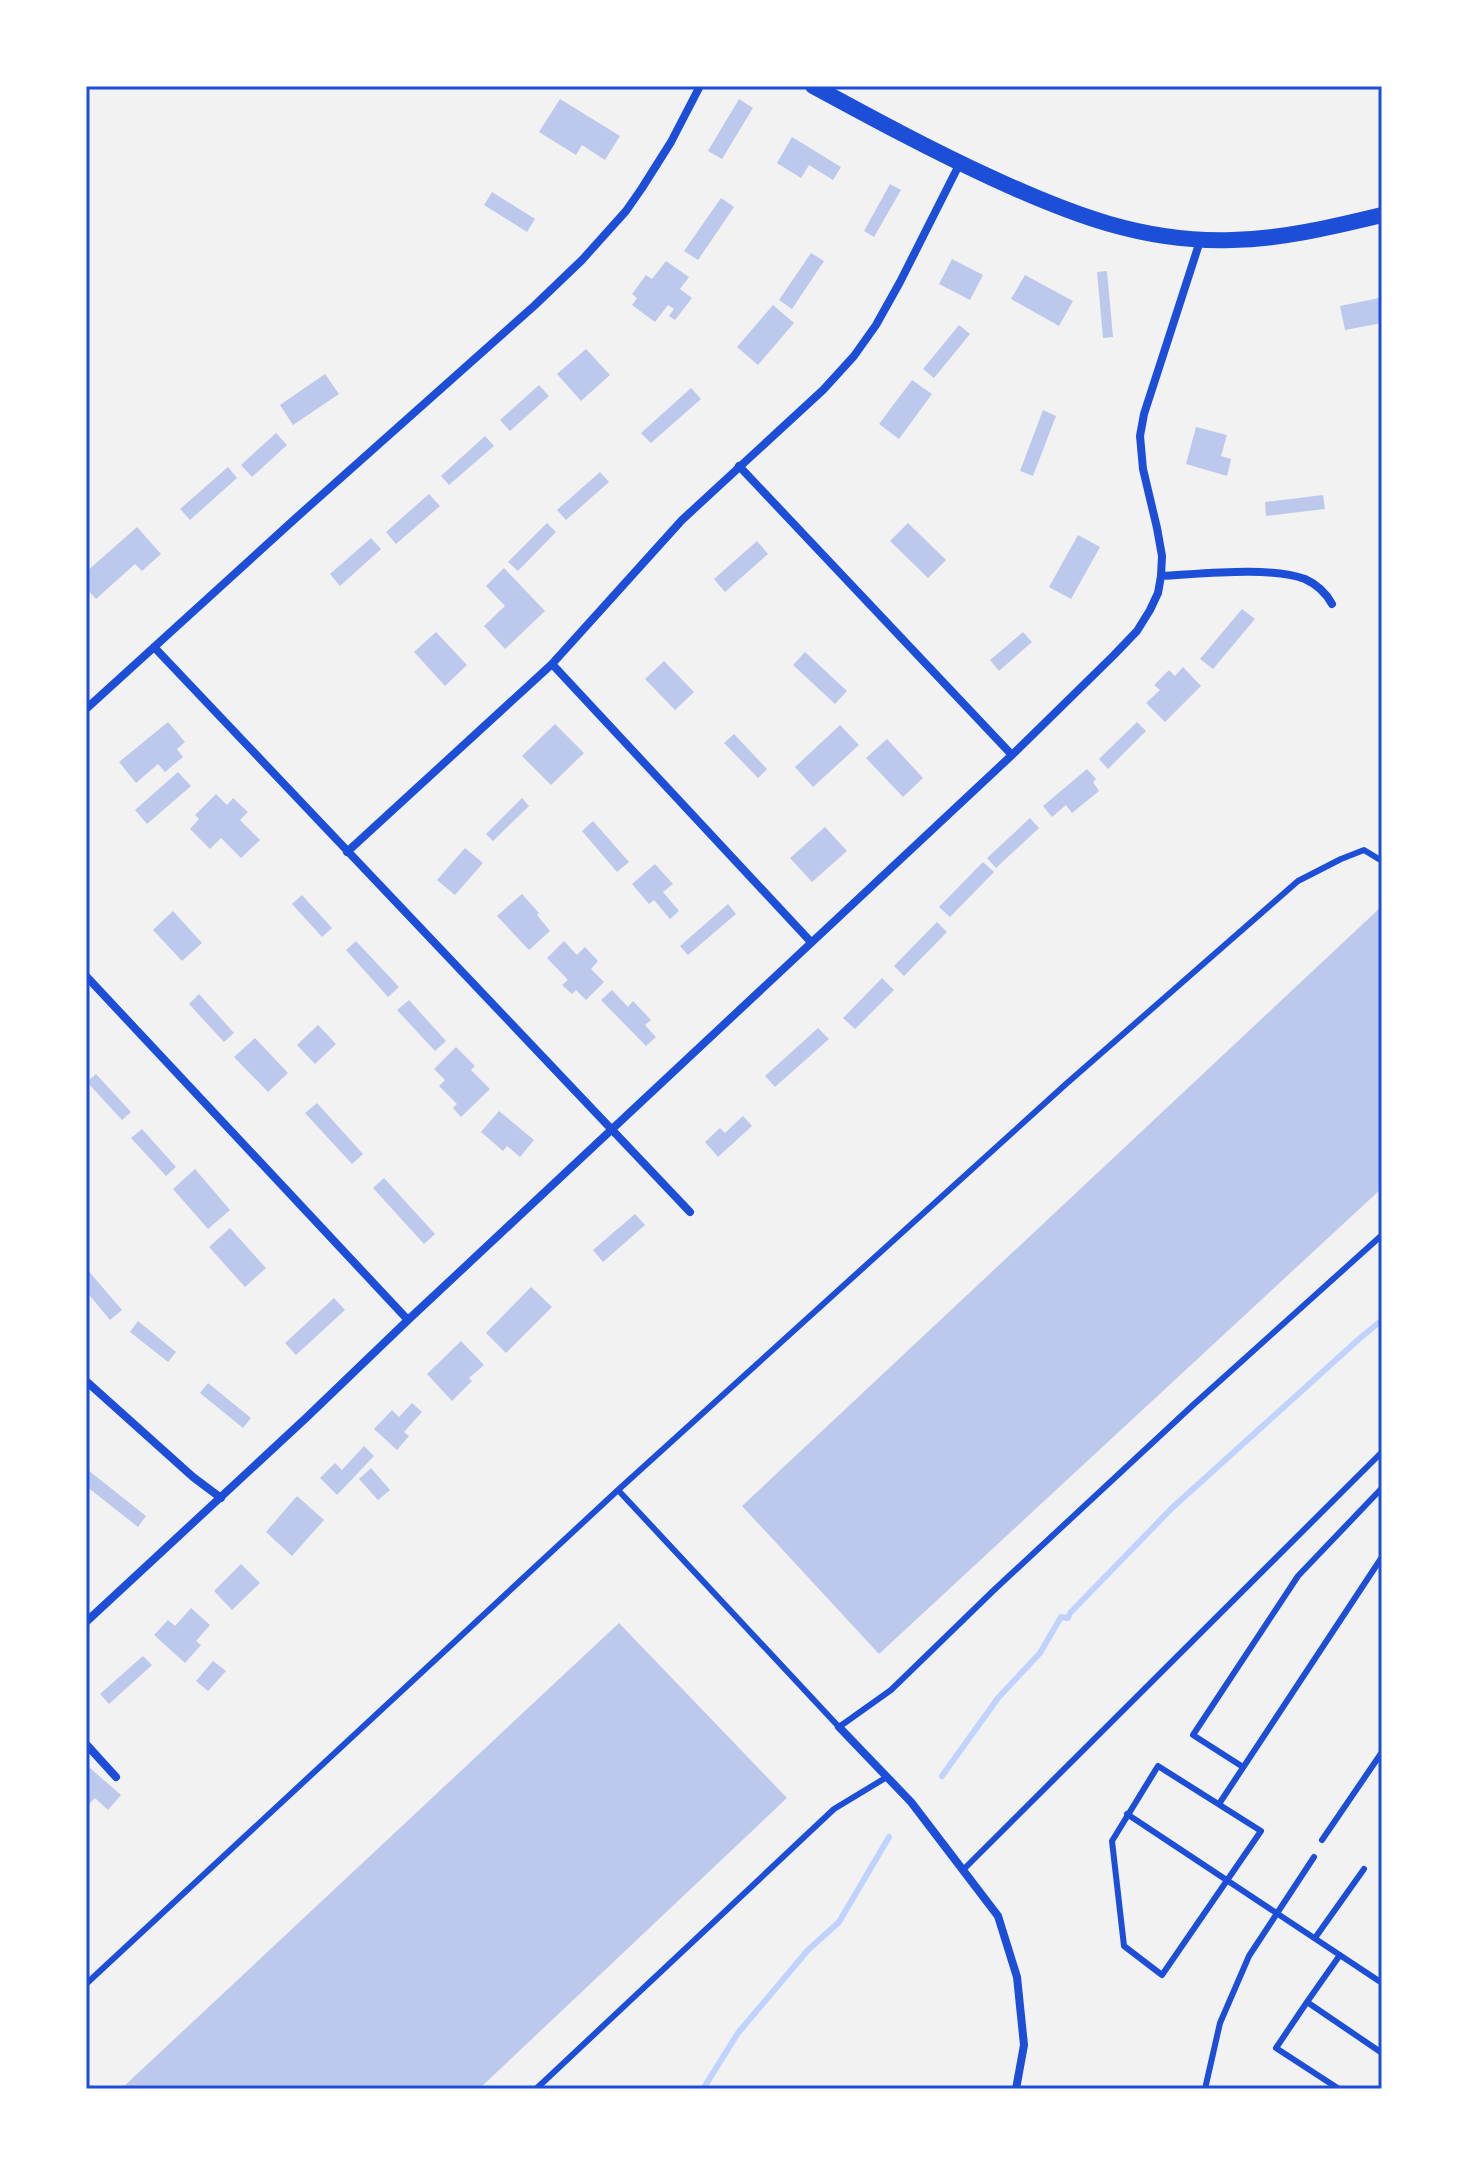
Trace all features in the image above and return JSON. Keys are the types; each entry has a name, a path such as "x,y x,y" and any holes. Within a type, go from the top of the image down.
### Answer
{"main road":[{"path":"813,86 960,163 1052,206 1124,229 1172,238 1230,240 1291,235 1382,215"}],"street":[{"path":"86,709 582,260 626,211 642,188 671,142 700,86"},
{"path":"347,852 552,664 682,520 823,390 854,356 900,282 960,163"},
{"path":"86,1622 1012,755 1137,631 1158,593 1162,556 1143,469 1140,436 1148,400 1200,240"},
{"path":"739,466 1012,755"},
{"path":"1161,576 1279,573 1313,584 1327,595 1332,604"},
{"path":"154,647 690,1212"},
{"path":"552,664 811,942"},
{"path":"86,976 408,1320"},
{"path":"86,1381 193,1477 221,1498"},
{"path":"839,1727 911,1802 998,1916 1017,1977 1024,2045 1016,2089"},
{"path":"86,1744 116,1777"}],"lane":[{"path":"86,1984 618,1490 1066,1084 1298,881 1364,850 1382,861"},
{"path":"618,1490 839,1727 891,1690 1017,1568 1382,1235"},
{"path":"963,1870 1382,1452"},
{"path":"1243,1767 1193,1735 1298,1576 1382,1488"},
{"path":"1219,1804 1382,1557"},
{"path":"1322,1840 1382,1752"},
{"path":"1158,1766 1261,1831 1162,1975 1124,1946 1112,1841 1127,1814 1158,1766"},
{"path":"536,2089 834,1809 887,1777"},
{"path":"1127,1814 1382,1983"},
{"path":"1205,2089 1220,2023 1249,1956 1314,1857"},
{"path":"1315,1938 1364,1869"},
{"path":"1339,2089 1276,2048 1340,1955"},
{"path":"1307,2002 1382,2053"}],"building":[{"path":"560,99 620,136 605,160 582,145 576,155 539,132"},
{"path":"739,99 753,108 722,159 708,151"},
{"path":"792,137 841,167 833,180 809,165 801,178 777,163"},
{"path":"890,184 901,190 874,237 864,231"},
{"path":"492,192 535,219 527,232 484,205"},
{"path":"721,198 734,207 698,260 684,251"},
{"path":"811,253 824,261 792,309 779,300"},
{"path":"952,259 983,275 970,300 939,284"},
{"path":"666,261 689,277 680,289 692,298 675,320 669,316 674,309 668,305 655,322 632,305 637,298 632,294 646,275 652,279"},
{"path":"1107,271 1113,337 1103,338 1097,272"},
{"path":"1025,275 1073,301 1059,326 1011,299"},
{"path":"1379,298 1382,323 1345,330 1340,306"},
{"path":"773,305 794,323 758,365 737,347"},
{"path":"959,325 970,334 934,378 923,369"},
{"path":"586,349 610,375 581,401 557,374"},
{"path":"325,374 339,394 293,425 280,405"},
{"path":"912,380 932,394 899,439 879,424"},
{"path":"539,385 549,396 510,431 500,420"},
{"path":"691,388 701,399 651,443 641,433"},
{"path":"1043,410 1056,416 1033,476 1020,471"},
{"path":"1196,427 1227,435 1221,456 1231,459 1227,476 1186,464"},
{"path":"276,433 287,445 252,477 241,465"},
{"path":"485,436 494,446 449,485 441,476"},
{"path":"228,467 237,478 190,520 180,509"},
{"path":"600,472 609,482 566,520 557,510"},
{"path":"429,494 440,506 396,544 386,532"},
{"path":"1323,495 1325,509 1266,516 1265,502"},
{"path":"547,523 556,532 518,571 508,562"},
{"path":"908,523 946,560 928,578 890,541"},
{"path":"137,527 161,554 142,571 135,564 96,599 86,588 86,572"},
{"path":"1078,535 1100,547 1071,599 1049,587"},
{"path":"371,538 381,549 340,586 330,574"},
{"path":"757,541 768,554 725,592 714,579"},
{"path":"504,568 545,611 505,649 484,626 505,606 486,586"},
{"path":"1242,609 1255,619 1213,669 1200,659"},
{"path":"436,632 467,665 445,686 414,652"},
{"path":"1023,632 1032,642 999,671 990,660"},
{"path":"805,652 847,691 835,704 793,665"},
{"path":"664,661 694,692 675,710 645,679"},
{"path":"1183,667 1201,686 1165,722 1146,703 1160,690 1154,685 1169,670 1175,676"},
{"path":"168,722 185,742 177,749 183,757 165,772 158,764 136,783 119,762"},
{"path":"1137,722 1146,731 1108,769 1099,759"},
{"path":"555,724 584,753 551,785 522,756"},
{"path":"840,725 859,745 813,787 795,767"},
{"path":"734,734 767,769 758,778 724,743"},
{"path":"887,739 923,778 903,797 866,758"},
{"path":"1087,769 1096,779 1093,782 1099,791 1072,813 1066,805 1052,817 1043,806"},
{"path":"178,772 191,786 147,824 135,810"},
{"path":"216,794 227,805 233,798 248,812 240,820 260,840 241,858 221,838 210,849 190,829 199,819 195,815"},
{"path":"522,798 529,806 493,841 486,834"},
{"path":"1030,818 1039,828 996,868 987,858"},
{"path":"593,821 629,862 617,872 582,831"},
{"path":"825,827 847,851 812,882 790,858"},
{"path":"465,848 483,863 455,895 437,880"},
{"path":"983,862 994,872 950,917 939,907"},
{"path":"655,864 673,884 663,892 679,911 670,919 654,900 649,904 632,884"},
{"path":"522,894 550,931 529,950 497,916"},
{"path":"302,895 332,928 322,937 292,904"},
{"path":"728,904 736,914 688,955 680,946"},
{"path":"1382,906 1382,1188 879,1654 742,1506"},
{"path":"173,911 202,943 182,961 153,930"},
{"path":"937,922 947,932 904,976 894,966"},
{"path":"356,941 399,987 388,997 346,950"},
{"path":"564,941 577,955 585,947 598,961 591,969 604,982 586,1000 576,990 572,994 562,985 568,980 547,958"},
{"path":"882,978 894,990 855,1029 843,1018"},
{"path":"612,990 628,1007 633,1001 651,1020 645,1025 656,1037 646,1046 601,1000"},
{"path":"199,994 234,1033 224,1042 189,1004"},
{"path":"409,1000 446,1041 435,1051 397,1010"},
{"path":"318,1025 336,1044 315,1064 297,1045"},
{"path":"818,1028 829,1039 775,1087 765,1076"},
{"path":"255,1038 288,1073 268,1092 234,1057"},
{"path":"456,1047 475,1066 471,1070 490,1089 461,1117 453,1108 457,1104 439,1086 445,1080 434,1069"},
{"path":"96,1074 131,1112 122,1120 87,1082"},
{"path":"317,1103 363,1154 352,1164 305,1113"},
{"path":"499,1111 534,1140 520,1157 507,1146 503,1151 481,1132"},
{"path":"743,1116 752,1126 718,1157 705,1142 720,1128 725,1133"},
{"path":"142,1129 176,1167 166,1176 131,1138"},
{"path":"195,1169 230,1210 208,1229 173,1189"},
{"path":"384,1178 435,1234 424,1244 373,1188"},
{"path":"635,1214 645,1225 603,1262 593,1250"},
{"path":"230,1228 266,1268 245,1287 209,1247"},
{"path":"86,1268 122,1310 110,1320 86,1291"},
{"path":"531,1287 552,1307 506,1353 486,1333"},
{"path":"334,1298 345,1310 296,1355 285,1343"},
{"path":"138,1321 176,1352 168,1362 130,1332"},
{"path":"461,1341 484,1365 469,1378 472,1381 452,1401 427,1374"},
{"path":"208,1383 251,1418 243,1428 200,1393"},
{"path":"412,1403 422,1412 404,1432 409,1436 397,1450 374,1429 392,1410 399,1417"},
{"path":"364,1446 374,1456 337,1495 320,1478 335,1463 342,1470"},
{"path":"371,1468 390,1490 378,1500 359,1479"},
{"path":"88,1470 146,1516 138,1527 86,1486"},
{"path":"297,1496 324,1520 292,1556 266,1532"},
{"path":"241,1564 260,1583 232,1610 214,1591"},
{"path":"191,1608 210,1625 196,1641 201,1645 185,1663 154,1635 168,1620 175,1626"},
{"path":"619,1623 787,1798 479,2089 121,2089"},
{"path":"143,1656 152,1665 109,1704 100,1694"},
{"path":"213,1661 226,1671 208,1691 196,1681"},
{"path":"90,1768 121,1795 108,1810 95,1798 89,1804 86,1801 86,1772"}],"waterway":[{"path":"942,1776 998,1698 1040,1653 1061,1617 1068,1618 1172,1508 1382,1320"},
{"path":"703,2089 738,2033 808,1950 839,1922 889,1837"}]}
